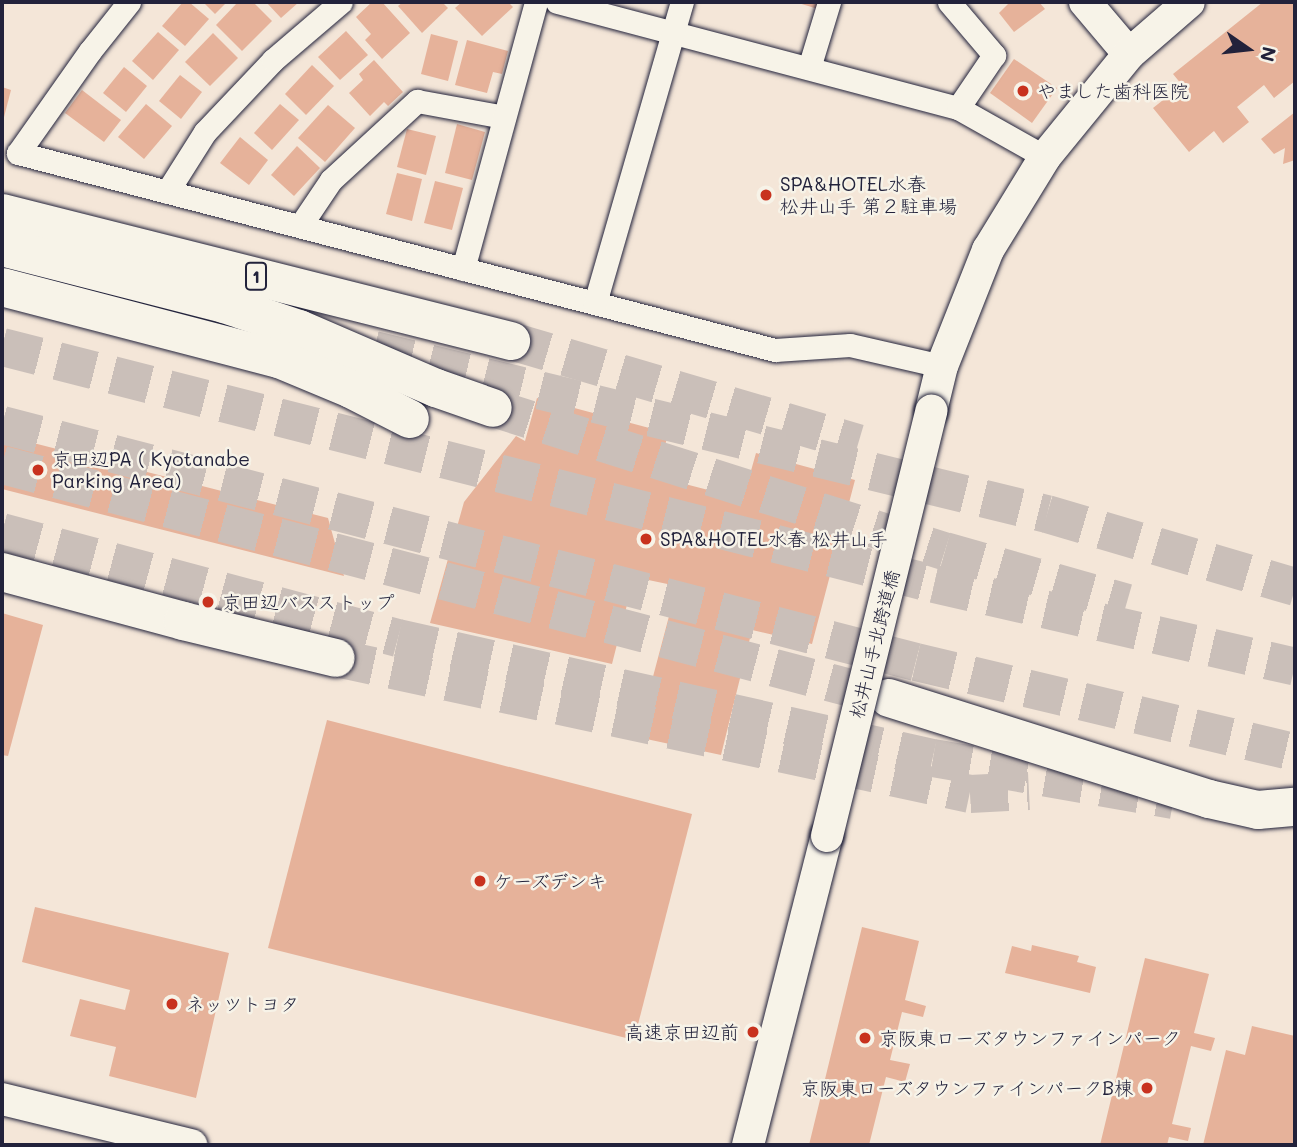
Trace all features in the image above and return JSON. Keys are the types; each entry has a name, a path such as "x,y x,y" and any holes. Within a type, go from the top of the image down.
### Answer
{"highway":[{"name":"1","path":"2,213 510,341"},
{"path":"2,247 225,304 299,329 436,388 494,408"},
{"path":"2,287 279,359 351,389 410,419"},
{"path":"2,572 183,621 336,658"},
{"path":"889,698 1209,799 1258,810 1276,811 1295,807"}],"street":[{"path":"129,2 90,51 18,153 775,350 850,345 942,366"},
{"path":"167,192 205,132 273,60 341,2"},
{"path":"463,269 536,2"},
{"path":"557,2 958,108 1045,157"},
{"path":"595,303 682,2"},
{"path":"809,68 829,2"},
{"path":"948,2 994,55 958,108"},
{"path":"1085,2 1129,54"},
{"name":"松井山手北跨道橋","path":"747,1145 827,836 942,366 988,250 1045,157 1129,54 1189,2"},
{"path":"300,226 331,180 417,101 504,117"},
{"path":"2,1099 191,1145"}],"building":[{"path":"183,2 189,2 209,19 185,46 162,26"},
{"path":"203,2 227,2 215,14"},
{"path":"238,2 253,2 272,21 242,51 216,25"},
{"path":"266,2 299,2 281,18"},
{"path":"372,2 382,2 410,33 382,59 365,40 371,34 356,17"},
{"path":"403,2 442,2 448,8 422,33 398,6"},
{"path":"462,2 508,2 513,7 482,36 455,8"},
{"path":"795,2 820,2 818,9"},
{"path":"1010,2 1039,2 1045,9 1014,32 999,13"},
{"path":"1263,2 1295,2 1295,81 1274,98 1264,85 1237,107 1249,122 1223,143 1214,131 1189,152 1153,108 1182,85 1173,74"},
{"path":"346,31 368,55 340,80 318,57"},
{"path":"158,32 179,50 153,80 132,61"},
{"path":"213,33 238,58 210,86 185,62"},
{"path":"431,34 458,41 448,81 421,74"},
{"path":"467,40 508,51 502,74 493,72 487,93 455,85"},
{"name":"やました歯科医院","path":"1014,59 1057,88 1032,123 990,93"},
{"path":"374,60 403,92 388,106 384,102 370,116 349,93 363,80 359,74"},
{"path":"312,65 334,86 306,115 285,94"},
{"path":"124,67 147,86 126,112 103,93"},
{"path":"180,75 202,92 181,119 159,101"},
{"path":"2,87 11,90 3,121 2,121"},
{"path":"82,90 121,120 104,142 65,113"},
{"path":"146,104 172,126 144,159 118,137"},
{"path":"280,104 299,120 272,150 254,133"},
{"path":"328,105 355,128 325,162 298,138"},
{"path":"1295,112 1295,160 1283,164 1285,148 1274,154 1261,139"},
{"path":"457,124 485,132 472,180 445,173"},
{"path":"407,129 436,136 426,175 397,167"},
{"path":"240,137 268,160 249,185 220,163"},
{"path":"297,146 320,168 294,196 271,175"},
{"path":"397,173 422,179 412,221 386,214"},
{"path":"435,181 463,188 452,230 424,223"},
{"name":"SPA&HOTEL水春 松井山手","path":"537,398 668,433 658,477 743,499 756,453 855,480 812,644 752,630 721,755 637,737 677,586 634,577 612,664 430,623 464,502 516,436 525,441"},
{"path":"2,435 328,518 344,576 2,489"},
{"path":"2,613 43,625 8,756 2,755"},
{"name":"ケーズデンキ","path":"327,720 692,814 634,1040 268,948"},
{"name":"ネッツトヨタ","path":"35,907 229,953 196,1098 109,1076 116,1047 70,1036 80,999 125,1010 130,990 22,962"},
{"name":"京阪東ローズタウンファインパーク","path":"862,927 919,941 905,1000 926,1006 923,1017 902,1012 890,1060 910,1064 905,1082 886,1077 869,1145 809,1145"},
{"path":"1032,945 1079,956 1077,962 1096,967 1090,993 1005,973 1012,946 1031,951"},
{"name":"京阪東ローズタウンファインパークB棟","path":"1145,958 1209,974 1194,1033 1215,1038 1211,1051 1191,1046 1172,1124 1191,1128 1188,1141 1169,1137 1167,1145 1100,1145"},
{"path":"1252,1026 1295,1036 1295,1145 1203,1145 1226,1050 1245,1055"}],"tunnel":[{"path":"511,341 858,443"},
{"path":"2,347 934,584 1295,667"},
{"path":"374,350 1047,514 1295,587"},
{"path":"493,408 945,551 1127,603"},
{"path":"2,425 916,662 1295,752"},
{"path":"2,465 889,698"},
{"path":"2,532 398,638 933,758 1173,800"},
{"path":"336,658 970,794 1029,791"}],"place":[{"name":"やました歯科医院","path":"1023,91"},
{"name":"SPA&HOTEL水春 松井山手 第２駐車場","path":"766,195"},
{"name":"京田辺PA ( Kyotanabe Parking Area)","path":"38,470"},
{"name":"SPA&HOTEL水春 松井山手","path":"646,539"},
{"name":"京田辺バスストップ","path":"208,602"},
{"name":"ケーズデンキ","path":"480,881"},
{"name":"ネッツトヨタ","path":"172,1004"},
{"name":"高速京田辺前","path":"753,1032"},
{"name":"京阪東ローズタウンファインパーク","path":"865,1038"},
{"name":"京阪東ローズタウンファインパークB棟","path":"1147,1088"}]}
